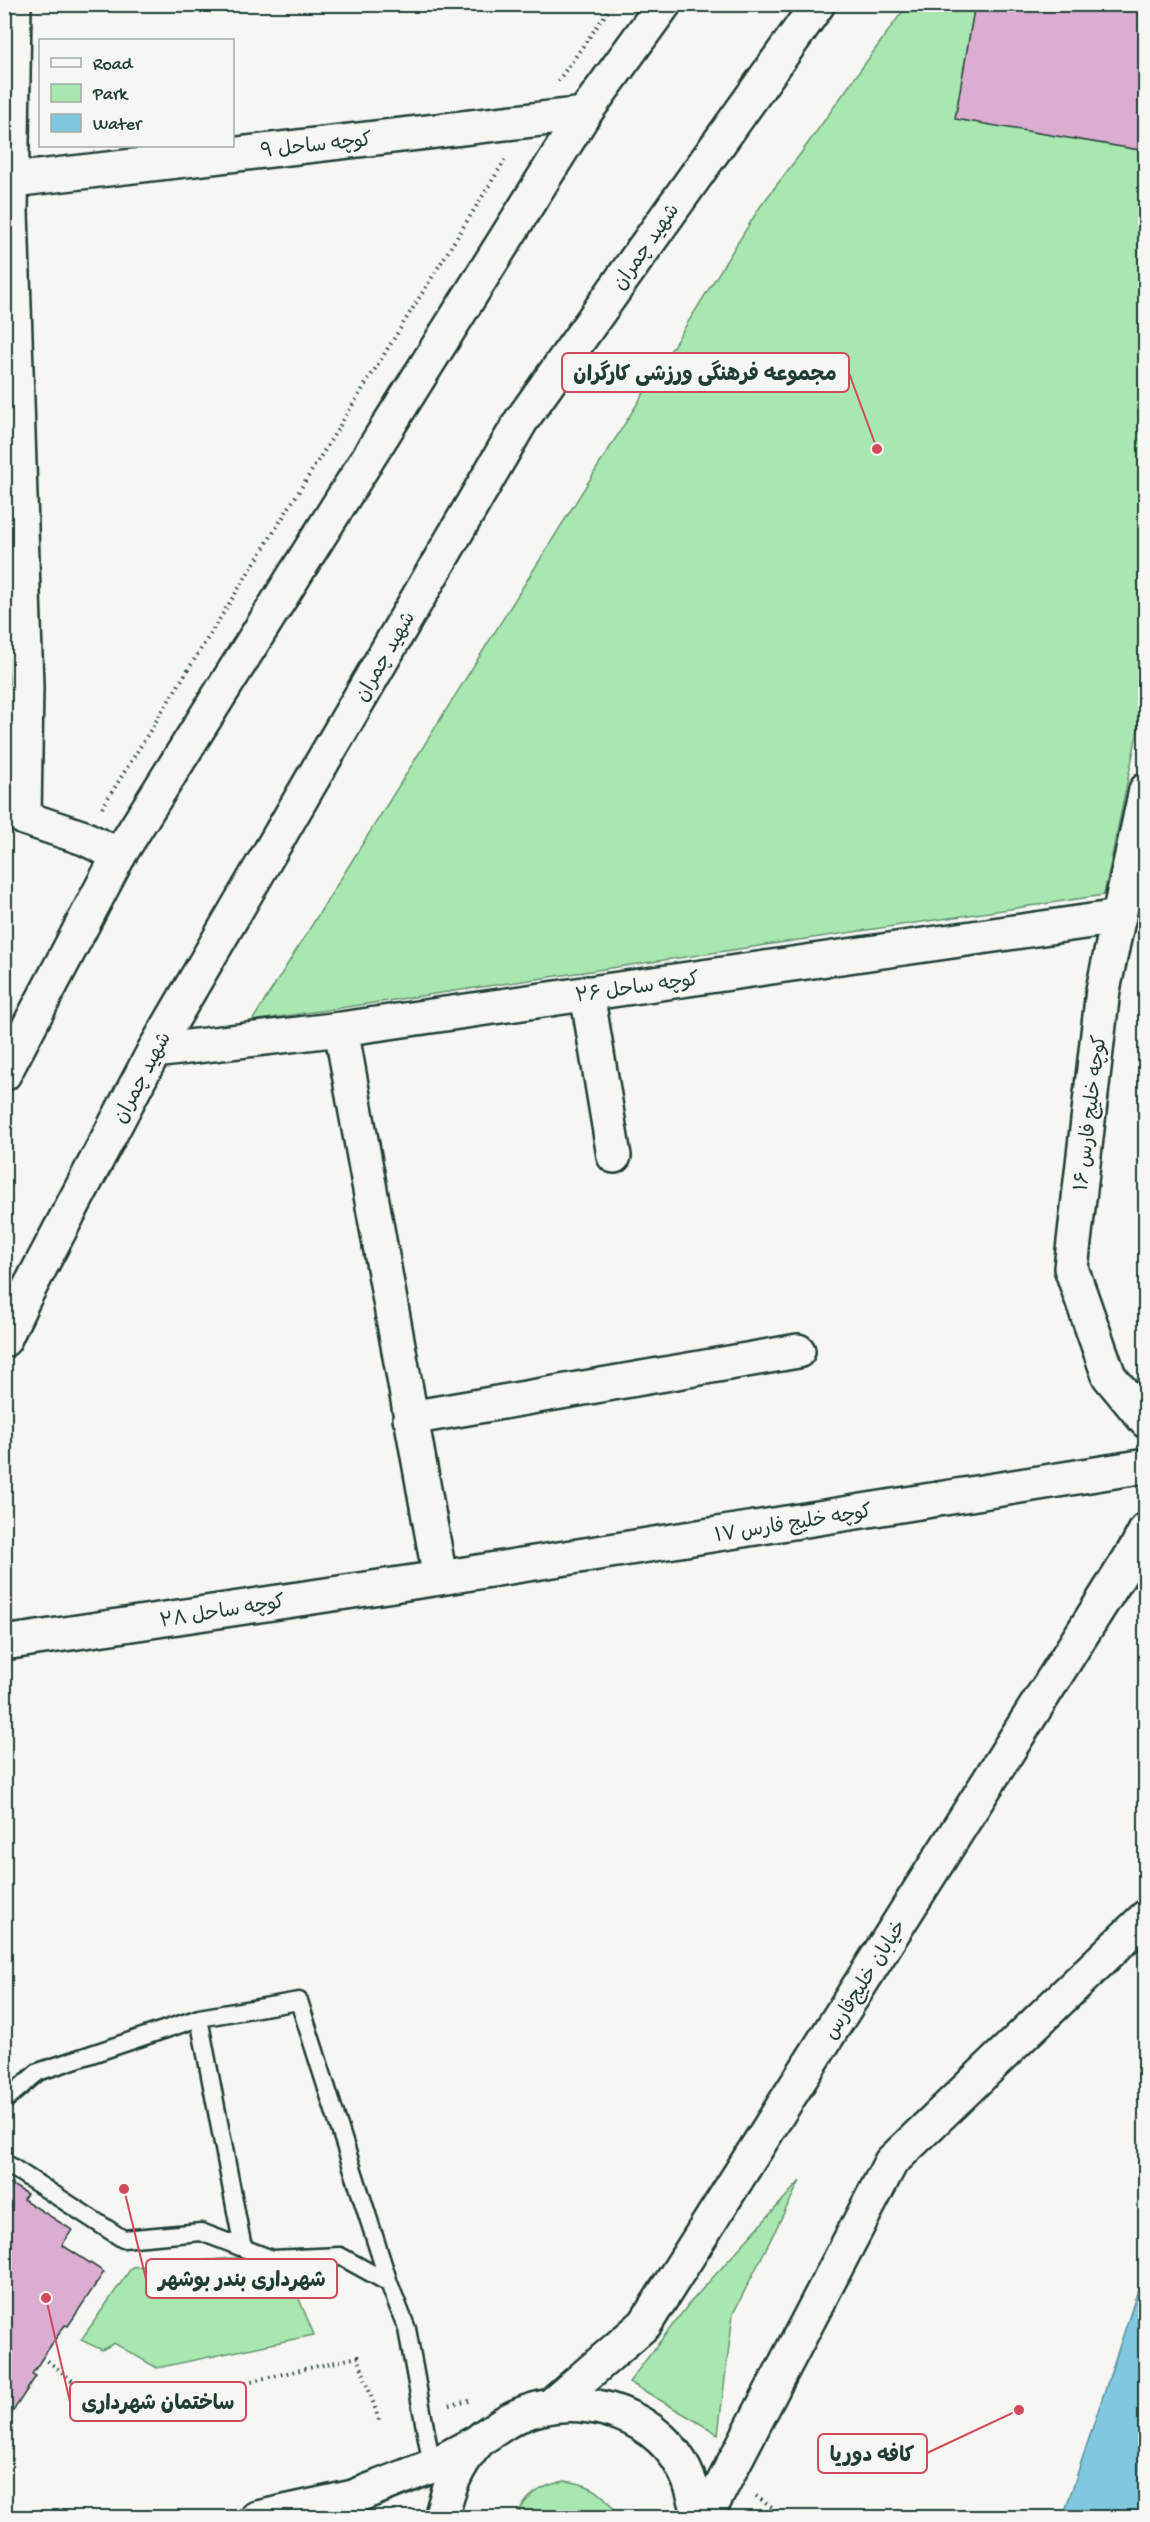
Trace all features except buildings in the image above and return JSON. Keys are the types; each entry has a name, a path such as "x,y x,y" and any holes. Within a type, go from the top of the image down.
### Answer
{"street":[{"path":"14,4 9,202 15,687 24,818 84,838 119,855"},
{"path":"4,1074 119,855 585,114 664,4"},
{"name":"شهید چمران","path":"4,1340 154,1051 521,421 818,4"},
{"name":"کوچه ساحل ۹","path":"9,202 585,114"},
{"name":"کوچه خلیج فارس ۱۶","path":"1146,790 1103,990 1071,1268 1109,1376 1146,1421"},
{"name":"کوچه ساحل ۲۶","path":"154,1051 341,1029 1119,917"},
{"path":"586,993 614,1156"},
{"path":"341,1029 440,1578"},
{"path":"410,1418 798,1351"},
{"name":"کوچه خلیج فارس ۱۷","path":"440,1578 1146,1466"},
{"name":"خیابان خلیج‌فارس","path":"553,2404 645,2324 1143,1544"},
{"name":"کوچه ساحل ۲۸","path":"4,1643 440,1578"},
{"path":"705,2517 891,2162 1146,1917"},
{"path":"257,2517 353,2497 432,2466 477,2442 512,2417 553,2404 596,2406 636,2420 669,2447 692,2483 700,2517"},
{"path":"441,2517 453,2477 477,2442"}],"lane":[{"path":"4,2101 38,2072 199,2018 299,2001 389,2283 407,2329 432,2466"},
{"path":"199,2018 243,2248"},
{"path":"4,2162 123,2239 201,2232 272,2259 340,2256 389,2283"}],"path":[{"path":"43,2357 80,2387 172,2399 358,2357 380,2423"}],"green space":[{"path":"907,5 1145,5 1146,691 1104,895 252,1021 760,207"},
{"path":"800,2181 733,2314 718,2434 629,2382 688,2305"},
{"path":"243,2257 287,2270 314,2335 157,2368 114,2343 102,2350 81,2340 132,2267"},
{"path":"565,2481 597,2491 618,2517 517,2517 520,2509 535,2492"}],"water":[{"path":"1145,2269 1145,2517 1063,2517"}],"place":[{"name":"مجموعه فرهنگی ورزشی کارگران","path":"877,449"},
{"name":"شهرداری بندر بوشهر","path":"124,2189"},
{"name":"ساختمان شهرداری","path":"46,2298"},
{"name":"کافه دوریا","path":"1019,2410"}]}
